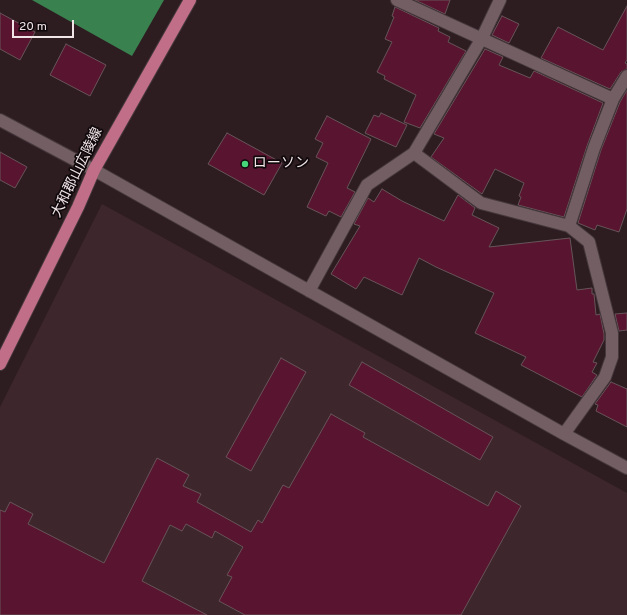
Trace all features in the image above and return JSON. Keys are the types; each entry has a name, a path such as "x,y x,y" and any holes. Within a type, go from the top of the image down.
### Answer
{"main road":[{"name":"大和郡山広陵線","path":"0,364 78,207 94,170 190,0"}],"street":[{"path":"397,0 613,99"},
{"path":"309,291 367,185 414,153 482,38 500,0"},
{"path":"569,226 594,148 613,99 627,76"},
{"path":"0,120 94,170 627,468"},
{"path":"414,153 481,203 569,226 589,242 612,333 612,357 605,377 564,434"}],"shaded area":[{"path":"32,0 164,0 132,56"},
{"path":"102,204 627,493 627,615 0,615 0,407"}],"building":[{"path":"415,0 450,0 445,14"},
{"path":"627,6 627,60 625,63 627,64 627,69 621,72 610,89 541,58 558,27 603,50"},
{"path":"395,7 439,28 438,31 450,37 448,42 466,51 420,128 404,122 416,95 384,79 385,76 377,72 392,42 385,39 394,17 392,16"},
{"path":"0,13 35,32 20,60 0,49"},
{"path":"502,16 519,24 509,43 492,35"},
{"path":"66,44 106,65 90,96 50,75"},
{"path":"485,49 503,57 499,65 530,78 534,71 603,103 587,146 564,217 518,205 521,197 519,196 524,183 495,169 482,194 431,157 444,138 434,134"},
{"path":"627,90 627,209 619,232 597,225 595,230 578,223 601,150 620,102"},
{"path":"381,113 407,125 396,147 365,133 374,115 379,117"},
{"path":"327,116 371,139 347,188 355,192 341,217 329,211 326,216 307,207 328,163 316,157 323,143 315,139"},
{"name":"ローソン","path":"227,133 282,163 264,195 208,164"},
{"path":"0,152 27,167 15,188 0,180"},
{"path":"382,189 402,201 444,221 458,195 475,208 472,215 499,228 489,247 570,238 577,290 592,288 596,315 600,314 604,334 604,340 593,362 597,363 592,372 597,375 582,397 521,365 526,357 475,333 494,293 419,258 402,295 364,277 356,289 331,274 360,226 354,224 368,198 374,202"},
{"path":"627,313 627,330 619,331 615,314"},
{"path":"281,358 306,372 251,471 226,457"},
{"path":"362,362 493,437 480,460 349,385"},
{"path":"611,382 627,389 627,427 596,411 598,405 595,404"},
{"path":"331,414 365,433 363,437 488,506 496,491 521,506 461,615 245,615 219,601 232,577 227,575 243,547 215,531 212,538 186,524 182,531 170,525 142,581 207,615 0,615 0,510 5,512 10,502 33,514 28,524 104,563 157,458 189,475 183,486 201,494 197,502 251,532 258,520 262,523 283,485 289,488"}],"place":[{"name":"ローソン","path":"245,164"}]}
